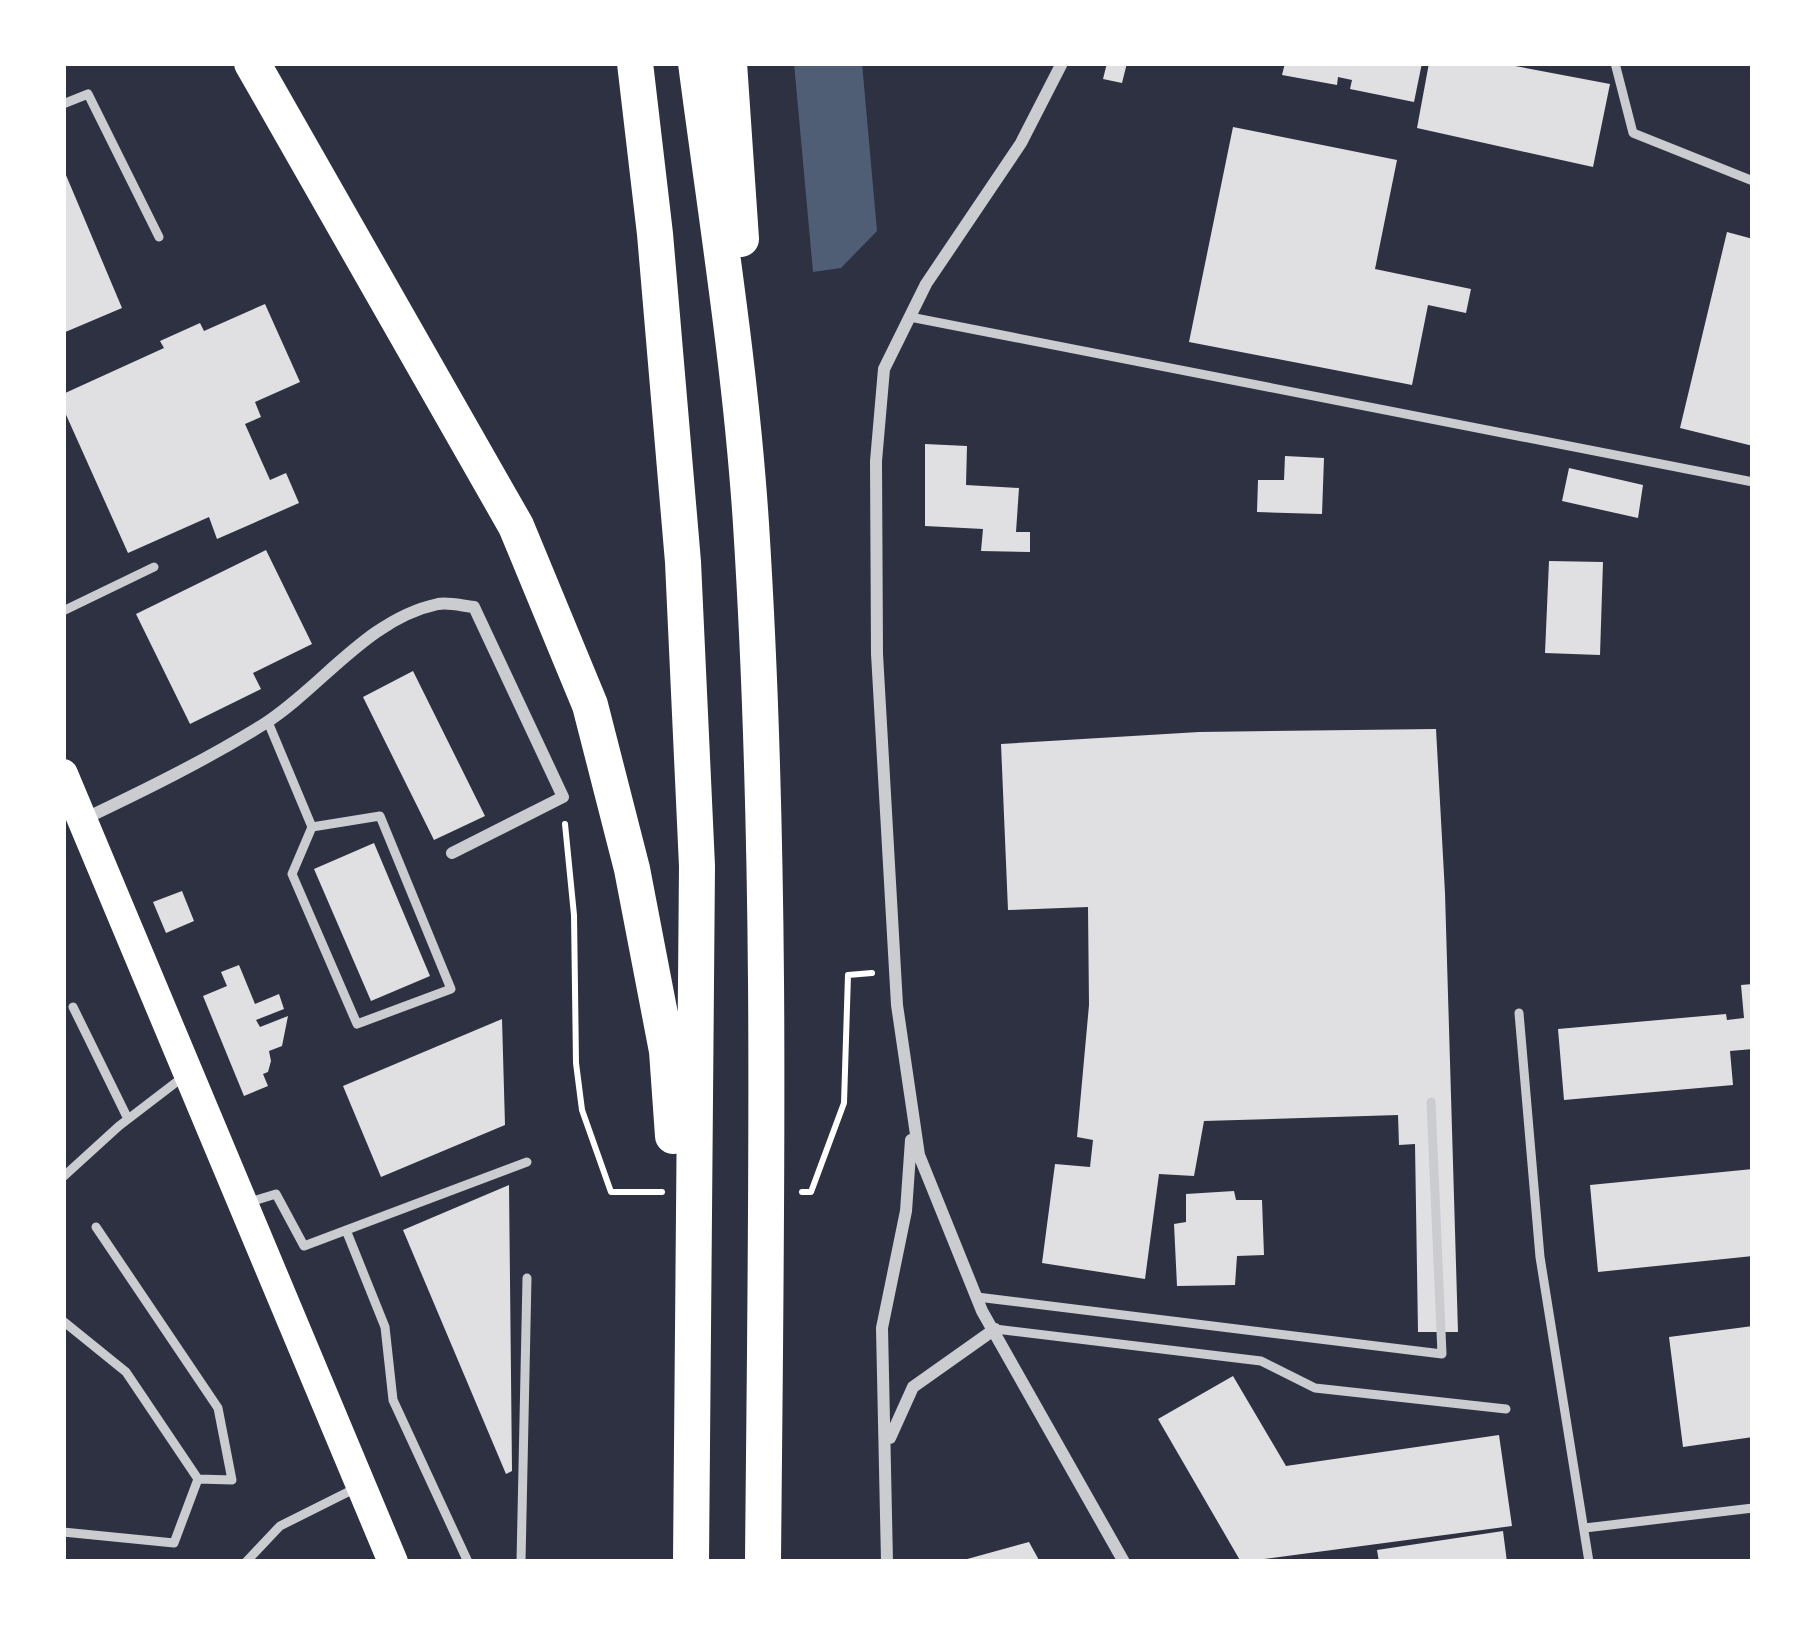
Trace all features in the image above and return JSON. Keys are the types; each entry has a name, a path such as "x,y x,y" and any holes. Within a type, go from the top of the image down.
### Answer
{"highway":[{"path":"252,63 516,526 590,705 632,869 667,1051 692,1408"},
{"path":"635,63 681,538 697,866 691,1562"},
{"path":"696,63 750,519"},
{"path":"729,63 741,223 768,956 764,1562"}],"main road":[{"path":"63,774 393,1562"}],"street":[{"path":"1062,63 1021,143 926,284 884,369 876,461 877,654 895,971 919,1156 977,1298 1124,1562"},
{"path":"83,820 268,722 347,654 398,620 441,603 474,608 563,797 452,853"},
{"path":"887,1562 882,1328 906,1211 913,1112"},
{"path":"887,1444 913,1387 995,1329"}],"lane":[{"path":"1616,63 1633,133 1753,181"},
{"path":"63,104 88,94 159,237"},
{"path":"910,317 1753,482"},
{"path":"63,610 154,567"},
{"path":"268,722 312,827 292,874 357,1024 451,989 380,816 312,827"},
{"path":"73,1007 128,1119"},
{"path":"1519,1012 1540,1256 1589,1562"},
{"path":"63,1177 189,1072"},
{"path":"977,1298 1442,1354 1431,1102"},
{"path":"244,1204 276,1194 304,1246 527,1162"},
{"path":"96,1227 218,1408 232,1480 198,1479"},
{"path":"346,1230 385,1327 393,1400 468,1562"},
{"path":"521,1562 527,1278"},
{"path":"63,1321 127,1372 198,1479"},
{"path":"995,1329 1262,1361 1315,1388 1506,1409"},
{"path":"63,1532 174,1543 198,1479"},
{"path":"245,1562 280,1526 363,1485"},
{"path":"1585,1528 1753,1508"}],"path":[{"path":"563,797 574,915 576,1063 582,1110"},
{"path":"844,1103 848,975 895,971"}],"water":[{"path":"794,63 862,63 877,231 841,268 813,272"}],"building":[{"path":"1107,63 1127,63 1122,83 1103,79"},
{"path":"1285,63 1422,63 1414,102 1350,89 1352,80 1338,77 1337,85 1282,75"},
{"path":"1429,63 1499,63 1610,84 1593,167 1417,128"},
{"path":"1233,127 1397,160 1375,269 1471,289 1466,313 1428,305 1412,385 1189,342"},
{"path":"63,168 122,308 63,333"},
{"path":"1727,232 1753,239 1753,446 1680,428"},
{"path":"265,304 300,382 255,402 261,417 245,424 270,480 286,473 299,503 217,539 209,517 128,553 63,408 63,394 164,348 160,341 200,323 204,331"},
{"path":"925,444 967,446 966,485 1019,488 1016,532 1030,532 1030,552 981,551 983,529 925,526"},
{"path":"1285,456 1324,458 1322,514 1257,512 1258,480 1284,480"},
{"path":"1569,468 1643,485 1638,518 1562,501"},
{"path":"266,550 312,644 253,673 261,689 190,724 136,614"},
{"path":"1549,561 1603,562 1600,655 1545,653"},
{"path":"413,671 485,816 434,840 363,697"},
{"path":"1436,729 1458,1332 1418,1332 1415,1144 1399,1145 1398,1115 1204,1121 1194,1176 1159,1174 1145,1279 1042,1263 1055,1164 1090,1167 1093,1140 1077,1137 1089,1005 1088,907 1008,910 1001,744 1199,732"},
{"path":"374,843 430,976 371,1001 314,869"},
{"path":"182,891 194,921 166,933 153,902"},
{"path":"239,965 255,1004 279,994 284,1009 256,1020 260,1027 288,1016 282,1046 269,1051 271,1061 263,1074 268,1086 244,1096 203,996 227,986 221,972"},
{"path":"1753,984 1753,1049 1730,1051 1733,1085 1564,1100 1558,1029 1726,1014 1727,1020 1744,1018 1741,985"},
{"path":"502,1019 505,1125 381,1177 343,1086"},
{"path":"1753,1169 1753,1256 1598,1272 1590,1185"},
{"path":"509,1185 512,1471 506,1474 403,1230"},
{"path":"1234,1191 1236,1200 1262,1200 1264,1255 1237,1256 1235,1285 1177,1286 1174,1224 1186,1222 1186,1194"},
{"path":"1753,1326 1753,1437 1683,1447 1669,1337"},
{"path":"1233,1376 1286,1466 1499,1435 1512,1526 1241,1562 1158,1419"},
{"path":"1503,1531 1507,1562 1379,1562 1377,1550"},
{"path":"1029,1542 1040,1562 960,1562 960,1561"}]}
